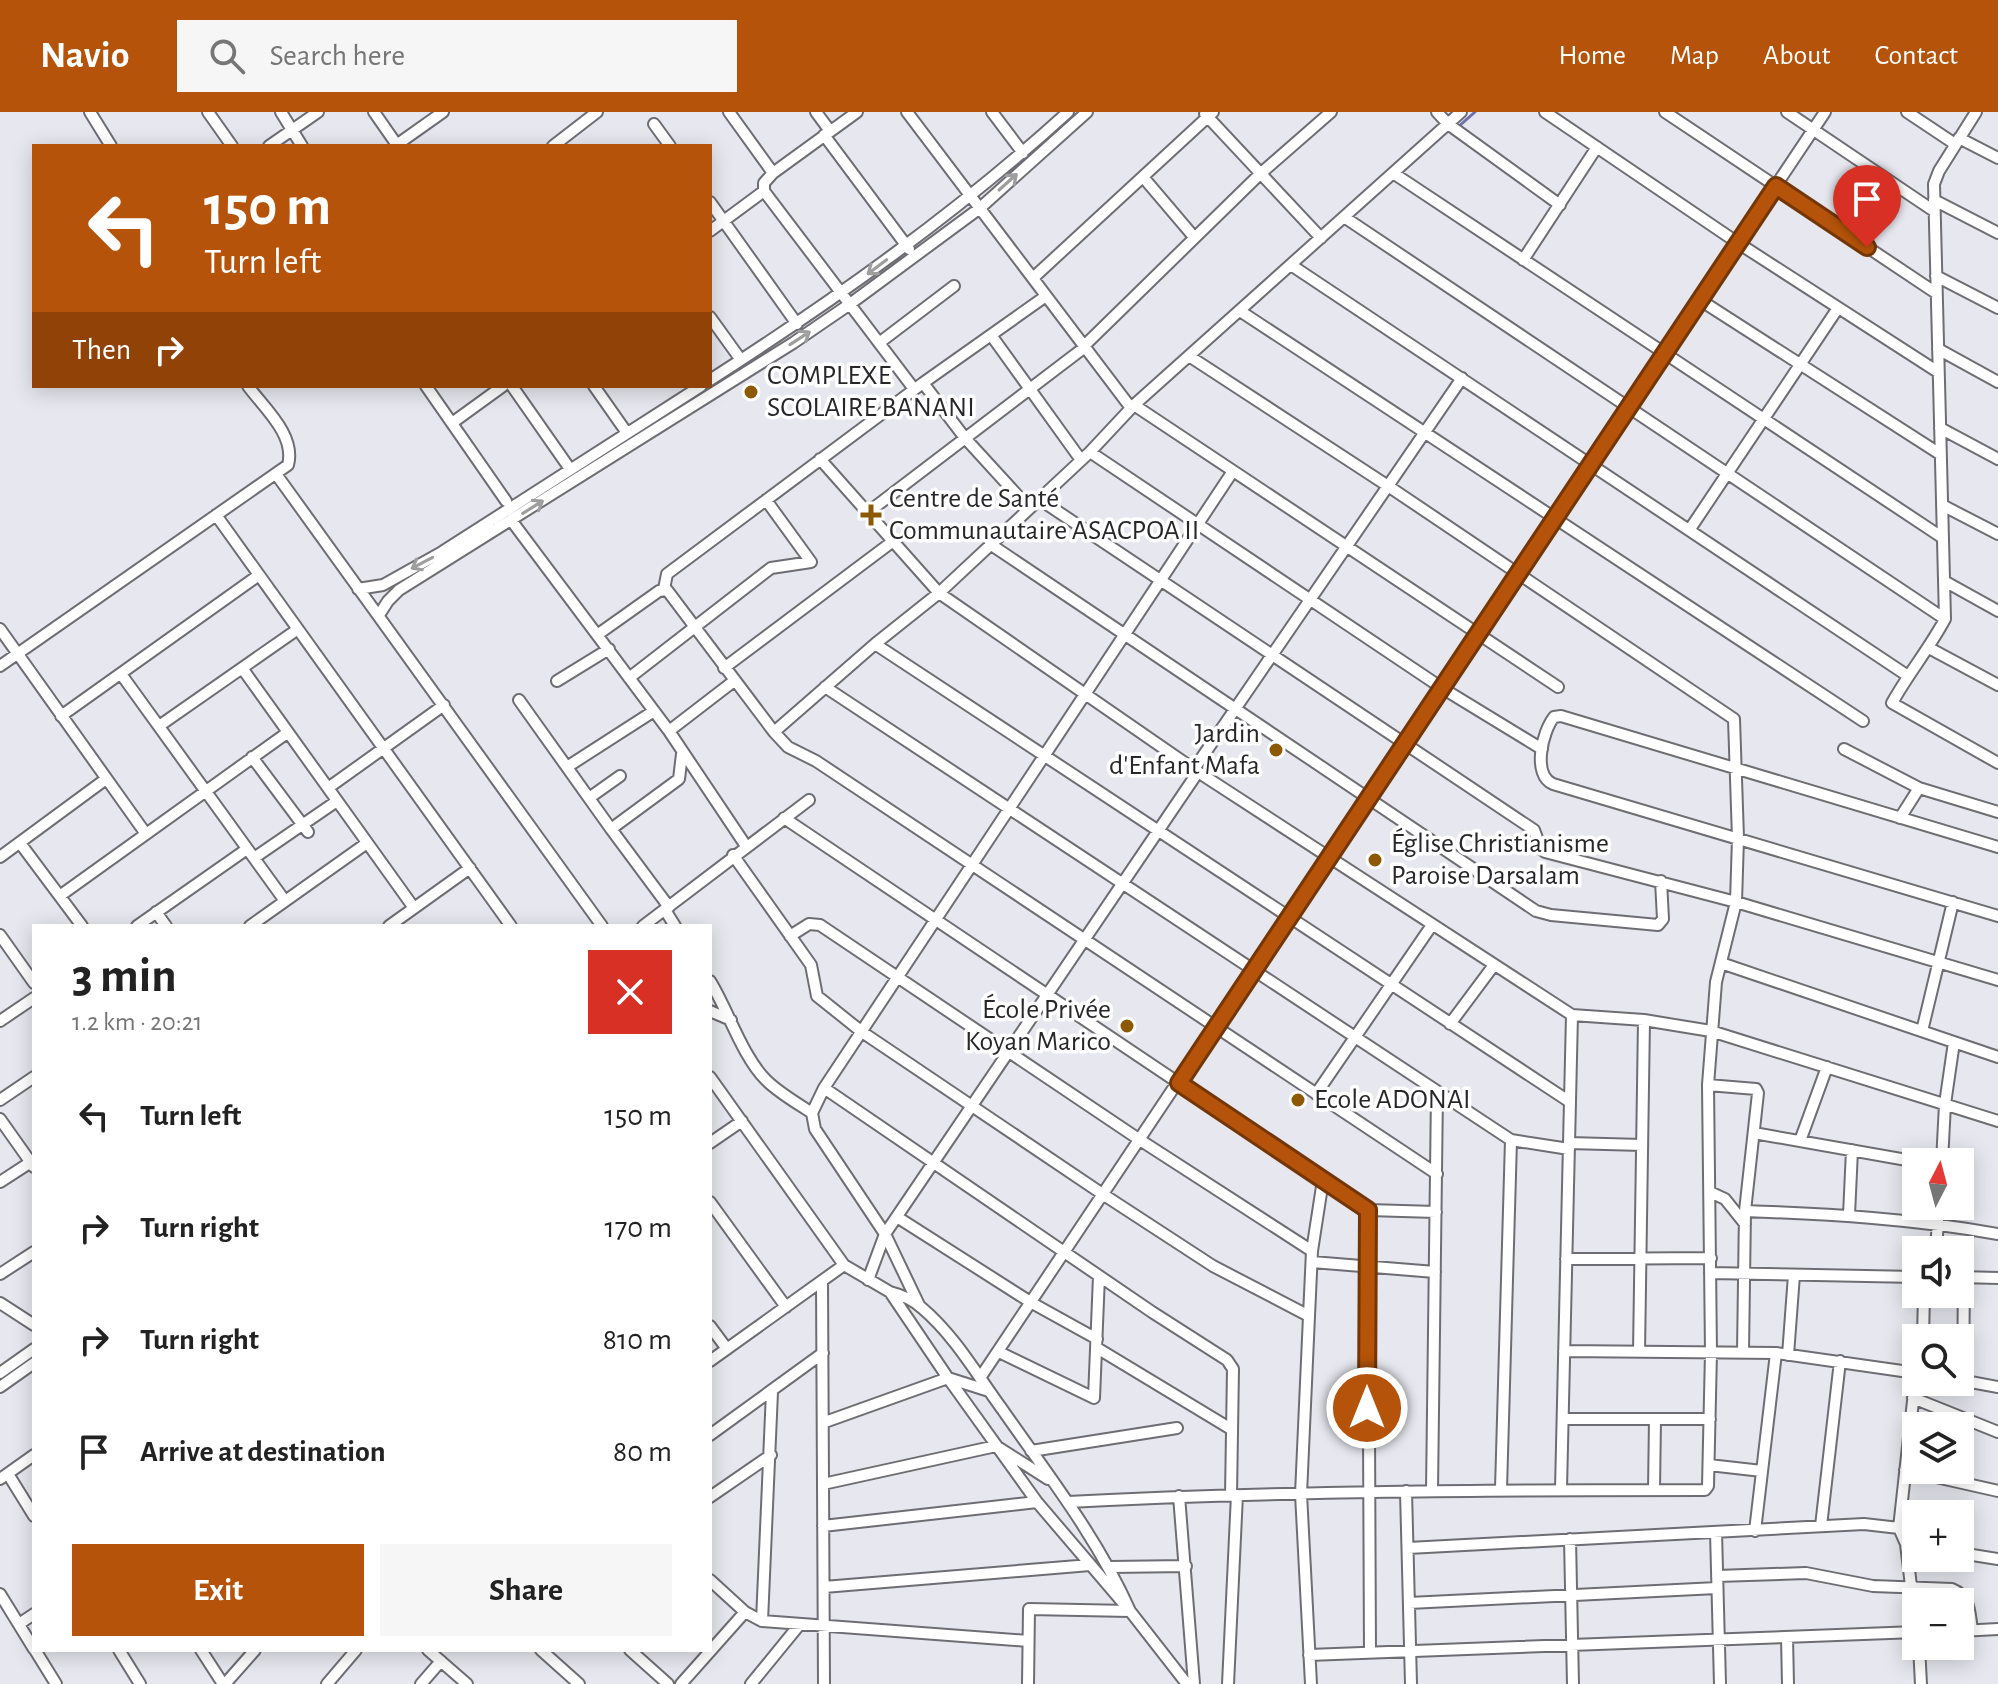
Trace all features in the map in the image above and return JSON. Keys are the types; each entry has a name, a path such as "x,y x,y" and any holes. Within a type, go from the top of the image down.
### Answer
{"street":[{"path":"90,112 110,144"},
{"path":"208,112 231,144"},
{"path":"281,112 301,144"},
{"path":"272,144 318,112"},
{"path":"374,112 395,144"},
{"path":"397,144 443,112"},
{"path":"556,144 597,112"},
{"path":"729,112 773,173"},
{"path":"816,112 827,133 914,257"},
{"path":"857,112 773,173 764,183 764,191 879,343 1029,508"},
{"path":"907,112 1133,407 1558,687"},
{"path":"992,112 1023,153"},
{"path":"712,379 842,294 971,196 1068,112"},
{"path":"379,615 399,590 850,304 980,208 1087,112"},
{"path":"867,513 1084,346 1260,174 1331,112"},
{"path":"1437,112 1448,124 1560,205"},
{"path":"774,732 939,593 1090,452 1133,407 1461,112"},
{"path":"1545,112 1738,243 1938,372"},
{"path":"1665,112 1936,293"},
{"path":"1787,112 1934,205 1998,233"},
{"path":"980,1378 1825,112"},
{"path":"1907,112 1957,141 1998,158"},
{"path":"1976,112 1934,184 1945,619 1892,703 1998,763"},
{"path":"1033,278 1208,114 1321,238"},
{"path":"654,124 669,144"},
{"path":"1523,260 1597,147"},
{"path":"1393,173 1943,538"},
{"path":"1143,177 1194,237"},
{"path":"712,229 764,191"},
{"path":"712,205 797,324"},
{"path":"1344,217 1945,619"},
{"path":"1291,265 1908,676"},
{"path":"1936,276 1998,308"},
{"path":"879,343 954,286"},
{"path":"597,635 664,589 667,574 919,386 1046,296"},
{"path":"1700,300 1940,454"},
{"path":"1690,529 1838,308"},
{"path":"1240,311 1863,721"},
{"path":"712,320 741,360"},
{"path":"991,335 1081,460"},
{"path":"1938,349 1998,382"},
{"path":"1068,1502 1179,1496 1501,1489 1705,1490 1708,1486 1711,1258 1708,1085 1711,1031 1721,963 1736,902 1738,838 1733,718 1189,356"},
{"path":"868,1280 885,1234 1462,378"},
{"path":"0,666 288,465 291,454 288,440 249,388"},
{"path":"427,388 506,501"},
{"path":"452,423 500,388"},
{"path":"513,388 570,469"},
{"path":"595,388 627,433"},
{"path":"678,388 684,396"},
{"path":"358,589 383,585 442,552 698,388"},
{"path":"1940,428 1998,459"},
{"path":"1090,452 1442,688 1542,749"},
{"path":"820,459 939,593 1196,770 1572,1015 1644,1020 1711,1031 1998,1121"},
{"path":"1130,1611 1110,1567 1068,1502 947,1333 919,1305 885,1234 815,1129 812,1113 824,1088 1233,471"},
{"path":"276,474 601,924"},
{"path":"1039,499 1534,830 1545,852 1736,902 1998,980"},
{"path":"629,678 771,568 811,562 766,500"},
{"path":"1942,505 1998,534"},
{"path":"216,515 507,924"},
{"path":"511,520 669,731 746,846"},
{"path":"724,668 892,542"},
{"path":"990,544 1536,911 1658,925 1663,919 1661,881"},
{"path":"61,716 259,575"},
{"path":"1946,582 1998,611"},
{"path":"664,589 788,747 816,761 1437,1174"},
{"path":"0,629 146,834"},
{"path":"159,726 298,629"},
{"path":"875,644 1570,1102"},
{"path":"1929,648 1998,685"},
{"path":"557,681 609,649"},
{"path":"242,668 414,908"},
{"path":"121,674 285,901"},
{"path":"669,731 734,681"},
{"path":"825,687 1511,1140 1569,1146 1642,1145"},
{"path":"519,700 667,908 674,924"},
{"path":"328,788 444,705"},
{"path":"567,767 654,711"},
{"path":"1998,847 1561,716 1554,717 1549,723 1542,749 1541,773 1545,781 1998,916"},
{"path":"61,895 287,733"},
{"path":"1844,749 1919,788 1998,812"},
{"path":"611,829 679,779 682,752"},
{"path":"252,757 305,828"},
{"path":"589,798 620,776"},
{"path":"0,857 106,779"},
{"path":"1900,818 1919,788"},
{"path":"646,924 809,800"},
{"path":"140,924 251,853 305,828 337,801"},
{"path":"784,818 1368,1210 1436,1212"},
{"path":"20,843 81,924"},
{"path":"253,924 367,843"},
{"path":"733,855 811,965 817,996 862,1032 1213,1266 1309,1316"},
{"path":"392,924 470,868"},
{"path":"1922,1031 1953,902"},
{"path":"156,912 165,924"},
{"path":"790,936 809,924 820,925 1312,1256 1367,1268 1435,1272"},
{"path":"1316,1094 1432,925"},
{"path":"0,935 32,980"},
{"path":"1721,963 1998,1057"},
{"path":"1450,1024 1494,965"},
{"path":"712,985 739,1039 765,1079 812,1113"},
{"path":"0,1021 32,999"},
{"path":"712,1012 731,1020"},
{"path":"1561,1489 1572,1015"},
{"path":"1639,1352 1644,1020"},
{"path":"1943,1148 1954,1042"},
{"path":"1800,1141 1827,1067"},
{"path":"0,1100 32,1078"},
{"path":"712,1080 844,1265 919,1305"},
{"path":"1708,1085 1758,1091 1745,1211 1743,1352"},
{"path":"824,1088 1227,1360 1233,1369 1231,1429 1234,1495 1228,1684"},
{"path":"1432,1491 1437,1092"},
{"path":"0,1119 32,1162"},
{"path":"712,1142 742,1121"},
{"path":"1754,1133 1902,1159"},
{"path":"1501,1489 1511,1140"},
{"path":"1849,1215 1852,1150"},
{"path":"0,1182 32,1164"},
{"path":"1311,1684 1301,1494 1312,1256 1323,1180"},
{"path":"1710,1192 1725,1199 1745,1224"},
{"path":"712,1205 786,1307"},
{"path":"1368,1210 1370,1653"},
{"path":"1745,1211 1849,1215 1938,1223 1998,1234"},
{"path":"897,1217 1231,1429"},
{"path":"1937,1236 1938,1220"},
{"path":"0,1274 32,1253"},
{"path":"1566,1259 1711,1258"},
{"path":"712,1360 844,1265"},
{"path":"1710,1273 1902,1277"},
{"path":"1755,1531 1794,1275"},
{"path":"999,1352 1092,1398 1095,1396 1099,1276"},
{"path":"1974,1277 1998,1278"},
{"path":"822,1281 824,1684"},
{"path":"890,1292 1037,1502 1130,1611 1187,1684"},
{"path":"0,1303 32,1324"},
{"path":"712,1329 727,1349"},
{"path":"0,1373 32,1350"},
{"path":"1564,1351 1782,1354 1902,1372"},
{"path":"712,1434 823,1353"},
{"path":"1821,1526 1840,1361"},
{"path":"0,1387 32,1364"},
{"path":"825,1422 948,1378 989,1391"},
{"path":"1974,1383 1998,1387"},
{"path":"762,1621 772,1392"},
{"path":"1911,1412 1913,1398 1998,1432"},
{"path":"1563,1419 1710,1419"},
{"path":"1654,1490 1655,1419"},
{"path":"1031,1451 1177,1428"},
{"path":"823,1484 996,1446 1054,1483"},
{"path":"712,1496 771,1455"},
{"path":"32,1456 4,1476 32,1513"},
{"path":"1709,1465 1762,1471"},
{"path":"1902,1532 1899,1528 1904,1484"},
{"path":"1967,1484 1998,1491"},
{"path":"1406,1491 1411,1684"},
{"path":"1179,1496 1194,1684"},
{"path":"823,1526 1037,1502"},
{"path":"1408,1548 1864,1524 1899,1528"},
{"path":"1716,1532 1720,1684"},
{"path":"1570,1539 1573,1684"},
{"path":"1974,1555 1998,1559"},
{"path":"824,1587 1090,1565"},
{"path":"1110,1567 1186,1566"},
{"path":"1911,1572 1911,1586"},
{"path":"1717,1576 1806,1573 1873,1586 1938,1588"},
{"path":"712,1582 745,1612 762,1621 1028,1641"},
{"path":"1409,1603 1717,1588"},
{"path":"0,1594 32,1647"},
{"path":"1028,1684 1028,1611 1130,1611"},
{"path":"712,1649 745,1612"},
{"path":"19,1624 32,1615"},
{"path":"751,1684 800,1624"},
{"path":"1974,1630 1998,1629"},
{"path":"1309,1655 1902,1633"},
{"path":"1787,1637 1788,1684"},
{"path":"35,1652 51,1682"},
{"path":"120,1652 140,1684"},
{"path":"202,1652 224,1684 253,1652"},
{"path":"327,1684 354,1652"},
{"path":"430,1652 467,1684"},
{"path":"543,1652 579,1684"},
{"path":"632,1652 668,1684"},
{"path":"681,1684 709,1652"},
{"path":"1920,1660 1921,1684"},
{"path":"421,1684 441,1661"}],"waterway":[{"path":"1458,127 1475,112"}],"place":[{"name":"COMPLEXE SCOLAIRE BANANI","path":"751,392"},
{"name":"Centre de Santé Communautaire ASACPOA II","path":"871,515"},
{"name":"Jardin d'Enfant Mafa","path":"1276,750"},
{"name":"Église Christianisme Paroise Darsalam","path":"1375,860"},
{"name":"École Privée Koyan Marico","path":"1127,1026"},
{"name":"Ecole ADONAI","path":"1298,1100"}],"route":[{"path":"1367,1408 1368,1210 1179,1083 1776,186 1867,247"}]}
